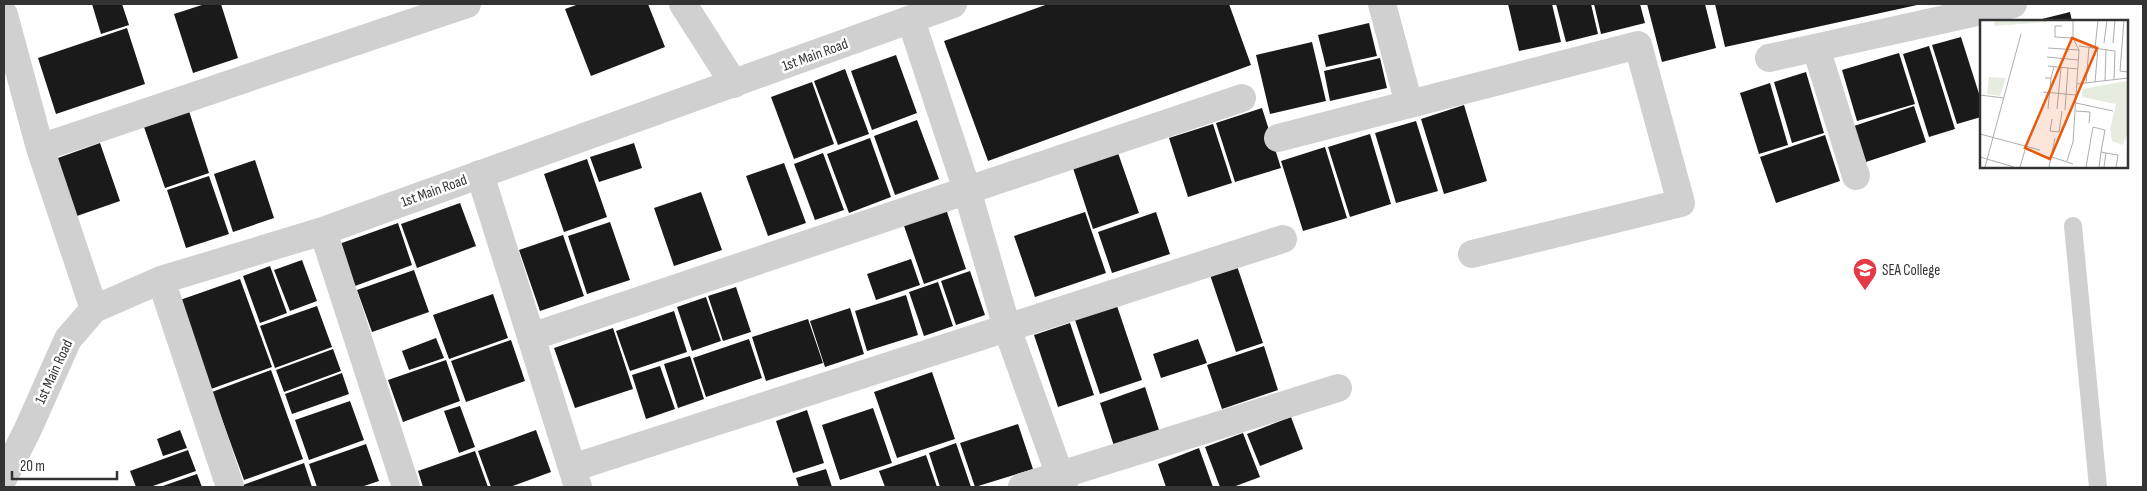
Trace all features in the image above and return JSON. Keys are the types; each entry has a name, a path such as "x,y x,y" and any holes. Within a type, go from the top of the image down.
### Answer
{"street":[{"path":"40,148 467,4"},
{"path":"683,4 734,84"},
{"name":"1st Main Road","path":"4,477 68,338 94,309 161,280 323,231 953,4"},
{"path":"1382,4 1409,104"},
{"path":"1769,58 2013,4"},
{"path":"911,20 967,190 1007,328 1062,481"},
{"path":"5,26 40,148 94,309"},
{"path":"1278,138 1638,45 1681,203 1472,254"},
{"path":"1816,48 1856,176"},
{"path":"531,337 1242,98"},
{"path":"480,174 575,478 1007,328 1283,239"},
{"path":"323,231 406,487"},
{"path":"161,280 230,487"},
{"path":"1022,487 1062,481 1338,388"},
{"path":"4,477 8,487"}],"lane":[{"path":"2073,226 2098,487"}],"building":[{"path":"92,4 122,4 129,25 101,34"},
{"path":"205,4 221,4 238,58 193,73 174,14"},
{"path":"579,4 648,4 665,47 591,76 565,9"},
{"path":"1048,4 1229,4 1251,65 988,161 944,41"},
{"path":"1508,4 1552,4 1561,42 1519,51"},
{"path":"1556,4 1591,4 1598,34 1566,42"},
{"path":"1594,4 1640,4 1645,23 1601,34"},
{"path":"1647,4 1705,4 1716,48 1662,62"},
{"path":"1715,4 1917,4 1917,5 1725,47"},
{"path":"2070,12 2072,20 2038,20"},
{"path":"1369,23 1377,56 1326,67 1318,35"},
{"path":"127,28 145,84 56,114 38,58"},
{"path":"1961,37 1980,97 1980,117 1957,124 1932,45"},
{"path":"1312,42 1326,101 1270,114 1256,55"},
{"path":"1929,46 1955,129 1929,137 1903,54"},
{"path":"1899,53 1915,104 1857,121 1842,70"},
{"path":"896,55 917,113 872,130 851,71"},
{"path":"1380,58 1387,88 1330,101 1324,71"},
{"path":"845,69 869,134 838,145 814,81"},
{"path":"1806,72 1824,133 1792,143 1774,82"},
{"path":"812,82 834,144 794,159 771,97"},
{"path":"1770,83 1788,145 1759,154 1740,93"},
{"path":"1464,105 1487,181 1444,194 1421,119"},
{"path":"1914,106 1926,142 1866,162 1854,126"},
{"path":"1262,108 1281,168 1235,182 1216,123"},
{"path":"189,111 209,173 165,188 144,127"},
{"path":"917,120 939,179 895,195 874,136"},
{"path":"1416,121 1438,191 1396,203 1375,133"},
{"path":"1213,124 1232,183 1188,197 1169,138"},
{"path":"1370,134 1391,204 1350,217 1328,147"},
{"path":"1825,135 1840,181 1776,203 1760,157"},
{"path":"870,138 891,197 849,213 827,154"},
{"path":"100,143 120,201 74,217 55,159"},
{"path":"634,143 642,168 599,182 590,157"},
{"path":"1325,147 1347,218 1303,231 1281,161"},
{"path":"823,153 844,210 815,220 794,164"},
{"path":"1118,153 1139,213 1093,229 1073,168"},
{"path":"587,159 607,217 564,232 544,174"},
{"path":"255,160 274,218 233,232 214,174"},
{"path":"784,163 806,223 768,236 746,176"},
{"path":"209,176 229,234 186,248 167,190"},
{"path":"701,192 722,250 674,266 654,208"},
{"path":"460,203 476,246 417,268 401,224"},
{"path":"946,209 966,269 924,284 903,223"},
{"path":"1085,212 1106,273 1035,297 1014,236"},
{"path":"1156,212 1170,254 1112,273 1098,232"},
{"path":"610,222 630,280 587,294 568,236"},
{"path":"398,223 412,265 355,286 339,244"},
{"path":"563,235 584,296 540,311 519,250"},
{"path":"911,259 920,285 876,300 867,274"},
{"path":"302,260 317,301 290,311 274,270"},
{"path":"270,266 287,313 260,323 243,276"},
{"path":"1237,266 1263,343 1236,352 1210,275"},
{"path":"414,270 429,312 372,332 357,290"},
{"path":"970,271 985,315 956,325 941,281"},
{"path":"240,279 272,367 211,389 180,300"},
{"path":"938,282 953,326 924,336 909,292"},
{"path":"736,287 751,332 723,341 708,296"},
{"path":"493,294 508,338 449,359 433,315"},
{"path":"906,295 918,335 867,351 855,311"},
{"path":"706,297 721,341 692,351 677,307"},
{"path":"317,306 332,347 275,368 260,326"},
{"path":"1117,306 1142,380 1100,394 1075,320"},
{"path":"850,308 864,354 825,367 810,321"},
{"path":"674,311 687,352 630,371 616,331"},
{"path":"808,319 823,363 766,381 752,337"},
{"path":"1070,323 1094,395 1058,407 1034,335"},
{"path":"613,328 633,389 575,408 554,348"},
{"path":"436,338 444,358 409,370 402,351"},
{"path":"749,339 762,378 706,397 693,358"},
{"path":"1198,339 1207,363 1161,378 1153,354"},
{"path":"511,340 525,381 466,402 451,361"},
{"path":"1264,346 1278,390 1222,409 1207,365"},
{"path":"333,349 341,371 284,392 276,370"},
{"path":"690,356 704,399 678,408 664,364"},
{"path":"446,360 460,401 403,422 388,380"},
{"path":"660,366 675,409 646,419 632,375"},
{"path":"271,370 303,459 244,480 212,392"},
{"path":"932,372 955,439 897,458 874,392"},
{"path":"342,373 349,394 292,414 285,394"},
{"path":"1145,387 1159,430 1114,446 1100,403"},
{"path":"350,401 364,440 309,460 295,420"},
{"path":"460,406 475,447 459,453 444,411"},
{"path":"873,408 892,463 840,480 822,425"},
{"path":"807,410 824,463 793,473 776,421"},
{"path":"1291,417 1303,449 1260,466 1247,434"},
{"path":"1018,424 1033,469 975,487 960,443"},
{"path":"180,430 187,448 163,456 157,439"},
{"path":"536,430 551,472 510,487 491,487 478,451"},
{"path":"1243,433 1260,477 1233,487 1220,487 1205,447"},
{"path":"956,443 971,487 940,487 929,453"},
{"path":"366,444 379,481 361,487 317,487 309,464"},
{"path":"1199,448 1213,487 1166,487 1158,464"},
{"path":"188,450 196,471 150,487 136,487 130,471"},
{"path":"475,451 488,487 423,487 418,471"},
{"path":"926,455 937,487 885,487 879,471"},
{"path":"304,463 312,487 244,487 243,485"},
{"path":"826,469 832,487 799,487 796,478"},
{"path":"197,474 202,487 160,487"}],"place":[{"name":"SEA College","path":"1865,291"}]}
